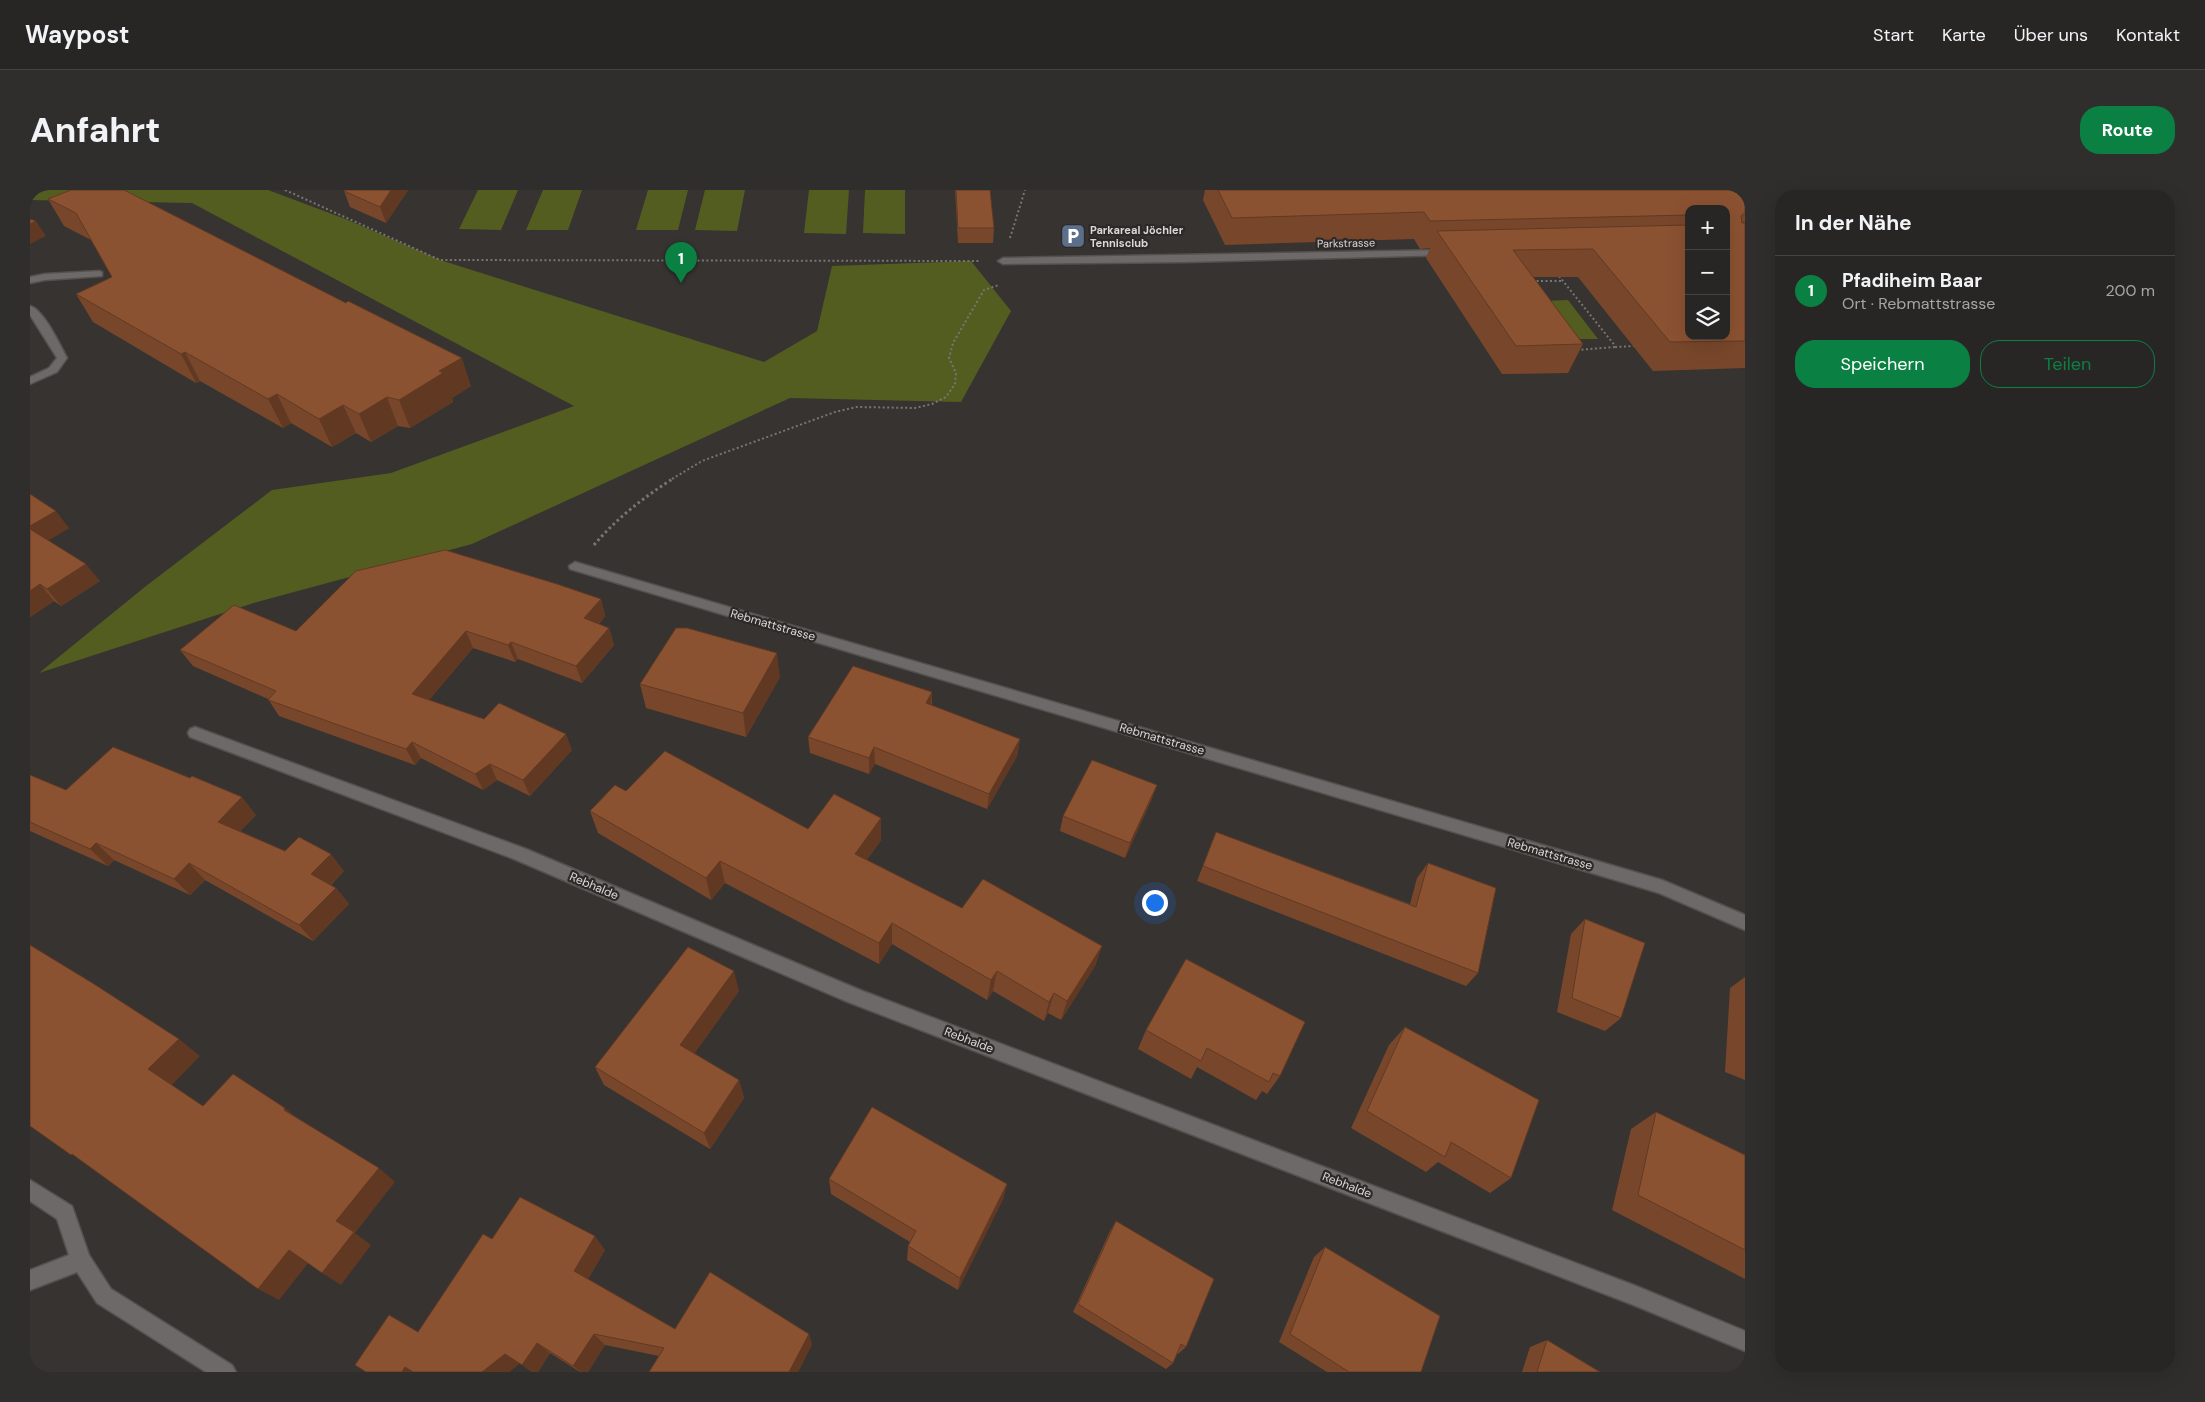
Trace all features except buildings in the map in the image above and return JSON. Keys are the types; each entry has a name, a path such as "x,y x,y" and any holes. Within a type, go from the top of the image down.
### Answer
{"street":[{"name":"Parkstrasse","path":"1003,261 1460,252"},
{"path":"30,280 45,277 99,274"},
{"path":"30,309 62,358 53,370 30,381"},
{"name":"Rebmattstrasse","path":"575,566 1662,886 1745,923"},
{"name":"Rebhalde","path":"195,733 520,854 854,996 1636,1296 1745,1341"},
{"path":"30,1190 65,1214 81,1260 104,1296 225,1372"},
{"path":"30,1280 81,1260"}],"path":[{"path":"284,190 440,260 699,262 1003,261 1024,190"},
{"path":"575,566 610,526 655,490 702,461 835,412 857,407 915,408 932,404 946,397 955,384 956,374 949,358 953,343 984,290 997,285 1027,284 1036,261"},
{"path":"1557,274 1616,347"},
{"path":"1537,287 1532,281 1562,280"},
{"path":"1570,350 1634,346"}],"green space":[{"path":"30,190 268,190 348,220 440,260 764,362 817,331 832,266 971,261 1011,311 961,402 790,398 472,544 257,602 39,673 146,586 272,490 391,473 574,406 192,203 30,200"},
{"path":"478,190 518,190 501,230 459,229"},
{"path":"543,190 582,190 568,230 526,230"},
{"path":"648,190 688,190 678,230 636,230"},
{"path":"705,190 745,190 737,231 695,230"},
{"path":"809,190 849,190 846,234 804,233"},
{"path":"865,190 905,190 905,234 863,233"},
{"path":"1568,300 1598,339 1572,339 1543,301"}],"place":[{"name":"Parkareal Jöchler Tennisclub","path":"1073,236"},
{"name":"Pfadiheim Baar","path":"681,283"}]}
